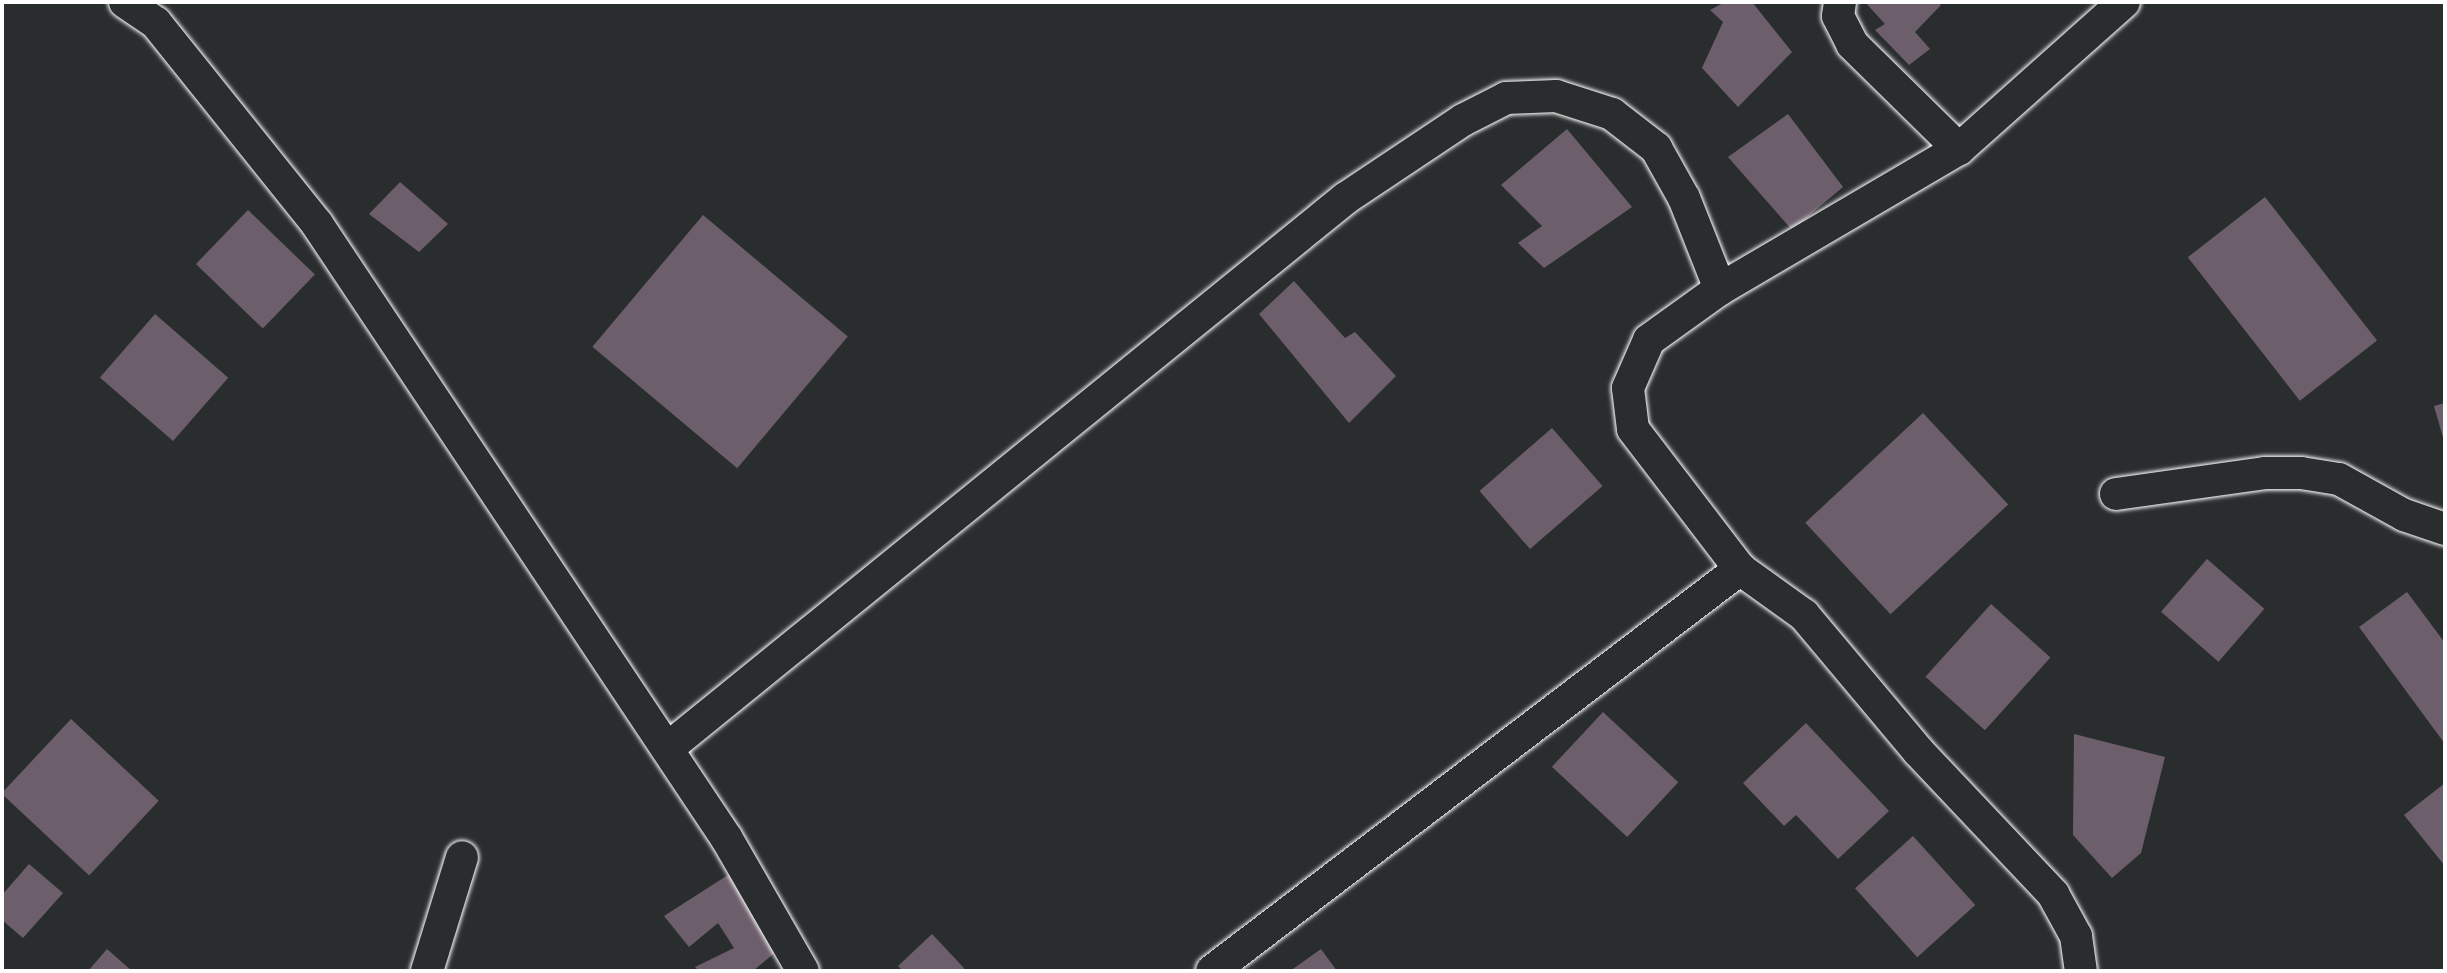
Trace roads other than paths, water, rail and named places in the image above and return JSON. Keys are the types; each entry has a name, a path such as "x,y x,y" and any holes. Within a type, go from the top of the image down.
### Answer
{"street":[{"path":"125,2 156,23 317,224 668,748 803,971"},
{"path":"1840,2 1838,16 1852,44 1959,149"},
{"path":"2081,971 2076,936 2053,894 1918,751 1804,615 1740,569 1633,429 1628,388 1649,340 1720,289 1959,149 2124,2"},
{"path":"668,748 1346,198 1506,98 1556,96 1612,114 1656,148 1684,198 1720,289"},
{"path":"2116,494 2265,473 2301,473 2339,479 2404,515 2445,529"},
{"path":"1212,971 1740,569"},
{"path":"427,971 462,857"}]}
